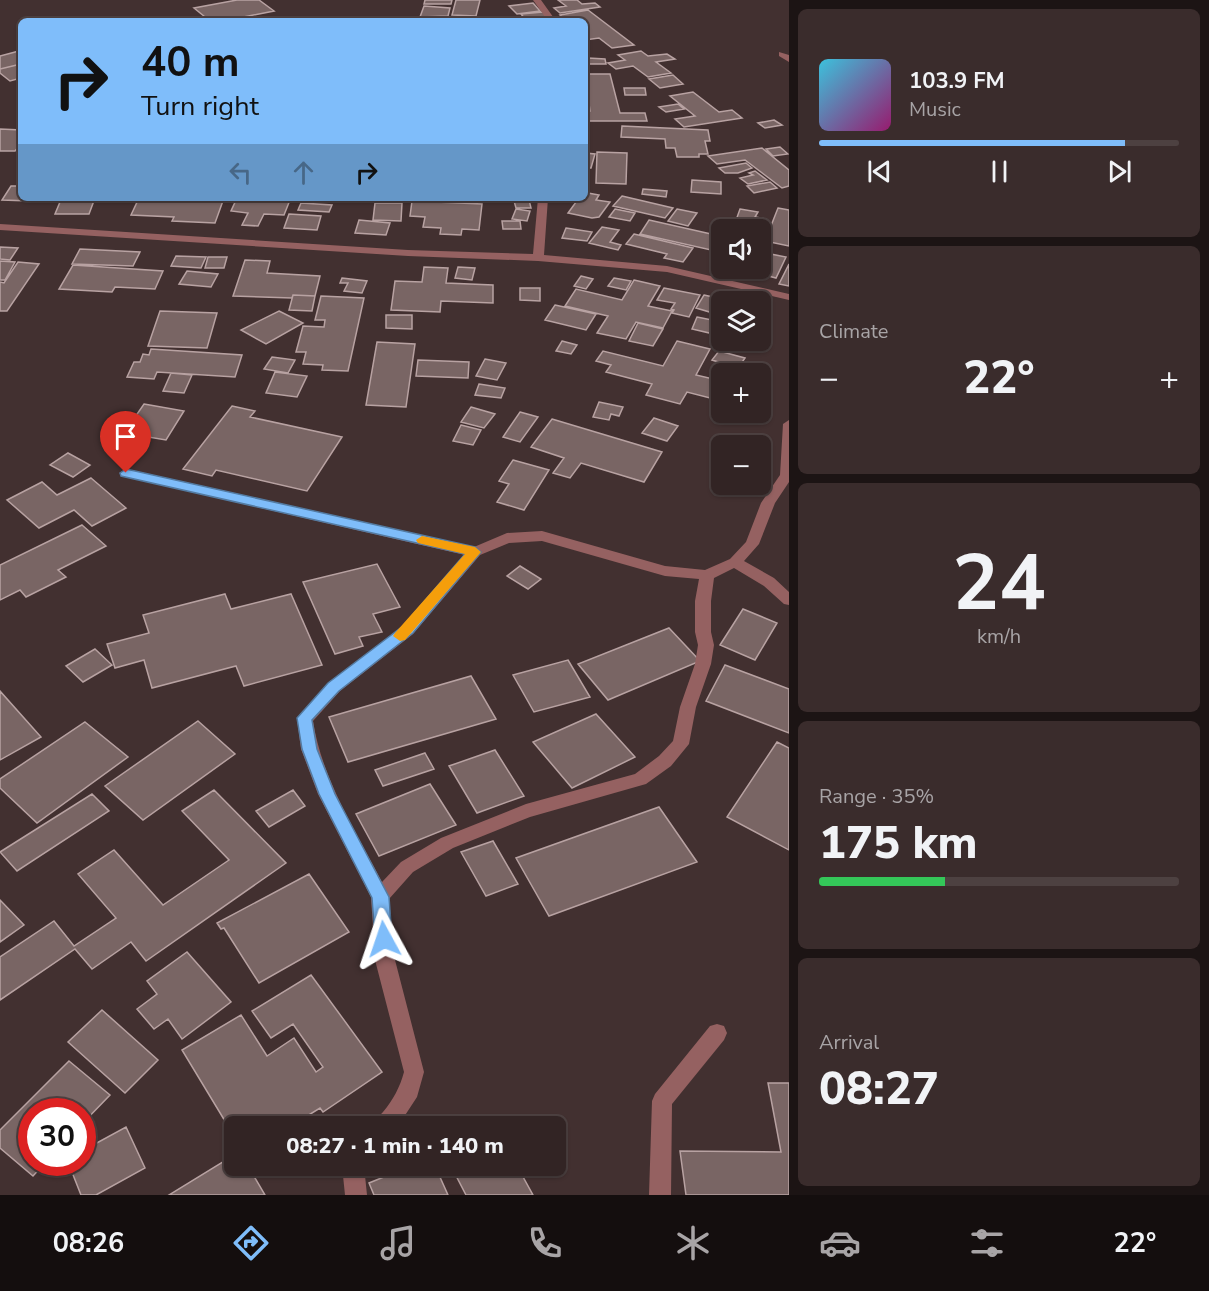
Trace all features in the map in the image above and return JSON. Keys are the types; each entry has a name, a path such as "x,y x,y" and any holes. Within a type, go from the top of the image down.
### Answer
{"street":[{"path":"537,0 550,18"},
{"path":"538,258 543,201"},
{"path":"0,227 408,253 538,258 667,269 789,297"},
{"path":"392,1116 410,1090 414,1072 404,1040 386,960 380,897 327,794 309,749 305,718 334,687 408,630 475,552 507,538 542,536 665,571 707,575 735,562 752,544 768,503 787,475 789,424"},
{"path":"126,473 475,552"},
{"path":"735,562 769,582 789,600"},
{"path":"380,897 407,867 447,843 526,811 640,779 665,761 681,744 688,707 703,664 706,645 703,632 703,601 707,575"},
{"path":"660,1195 662,1101 717,1033"},
{"path":"354,1176 356,1195"}],"building":[{"path":"237,0 259,0 274,11 238,18 206,18 194,8"},
{"path":"425,0 452,0 451,4 424,4"},
{"path":"456,0 480,0 476,16 452,15"},
{"path":"558,0 577,0 582,4 595,3 600,7 560,13 554,8 566,6"},
{"path":"533,3 540,11 517,14 509,6"},
{"path":"424,6 450,8 448,16 420,17"},
{"path":"588,10 634,45 612,48 599,38 588,40 588,18 563,18 560,15"},
{"path":"543,12 548,18 524,18 521,14"},
{"path":"18,51 18,65 0,69 0,56"},
{"path":"641,51 648,56 667,54 675,59 656,62 671,73 648,77 633,66 616,69 608,63 625,60 618,55"},
{"path":"588,58 605,59 606,64 588,64"},
{"path":"18,65 18,79 10,81 0,73 0,69"},
{"path":"588,74 610,74 620,113 645,113 647,121 588,121 588,111 590,111"},
{"path":"673,75 683,84 660,88 649,79"},
{"path":"624,88 645,88 646,95 625,95"},
{"path":"693,92 719,112 732,110 742,118 684,127 675,119 695,116 670,96"},
{"path":"678,104 684,109 666,112 659,107"},
{"path":"774,120 782,125 765,128 758,123"},
{"path":"622,126 708,130 710,141 705,141 708,154 699,154 699,157 677,157 675,148 666,148 665,139 621,137"},
{"path":"0,129 18,130 18,148 15,151 0,151"},
{"path":"780,147 788,154 773,156 766,149"},
{"path":"762,148 789,170 789,186 782,188 745,160 717,164 708,156"},
{"path":"597,152 627,153 626,184 596,183"},
{"path":"588,153 595,154 591,168 588,168"},
{"path":"746,163 752,168 738,173 725,173 719,168"},
{"path":"755,171 767,180 748,184 740,178 753,175 749,173"},
{"path":"692,180 721,182 721,194 691,192"},
{"path":"770,182 777,188 754,193 747,186"},
{"path":"11,186 18,186 18,201 2,200"},
{"path":"643,189 667,191 666,197 642,194"},
{"path":"588,193 599,195 596,200 610,202 599,217 592,218 568,213 577,201 588,201"},
{"path":"622,196 673,208 665,218 613,206"},
{"path":"31,201 94,201 89,214 55,214 60,202"},
{"path":"138,201 223,201 215,223 172,221 174,217 131,215"},
{"path":"236,201 290,201 284,215 264,214 258,226 242,225 248,213 231,211"},
{"path":"412,201 482,204 479,230 462,229 461,235 440,234 441,228 423,227 425,217 410,216"},
{"path":"514,201 529,201 531,208 516,208"},
{"path":"301,203 332,205 329,212 298,210"},
{"path":"375,203 402,203 401,221 373,220"},
{"path":"778,208 789,210 789,246 771,242 771,226"},
{"path":"516,209 530,211 527,221 512,219"},
{"path":"615,209 635,213 630,221 609,217"},
{"path":"677,209 697,213 688,226 668,221"},
{"path":"740,209 758,212 755,217 766,219 736,219"},
{"path":"289,214 321,216 317,230 284,228"},
{"path":"359,220 390,223 386,235 355,233"},
{"path":"649,220 711,234 711,250 640,234"},
{"path":"502,221 520,221 521,229 503,229"},
{"path":"602,227 619,230 610,242 621,245 618,250 589,243"},
{"path":"566,228 592,232 587,241 562,238"},
{"path":"634,234 693,248 683,262 664,258 667,254 626,244"},
{"path":"0,247 18,248 10,260 0,259"},
{"path":"80,249 140,252 133,266 72,264"},
{"path":"771,254 786,257 776,278 771,277"},
{"path":"176,256 206,257 201,268 171,266"},
{"path":"208,257 227,257 224,268 205,268"},
{"path":"245,260 270,261 267,273 320,276 315,296 293,295 292,298 233,296"},
{"path":"0,261 15,262 5,280 0,280"},
{"path":"18,262 39,264 7,311 0,311 0,282 4,283"},
{"path":"789,264 789,286 779,284"},
{"path":"73,265 163,271 155,289 115,287 112,292 59,289"},
{"path":"424,267 448,268 446,283 493,285 493,303 441,301 440,312 391,310 395,281 422,282"},
{"path":"458,267 475,268 472,280 455,278"},
{"path":"187,271 218,274 211,287 179,284"},
{"path":"581,276 593,279 586,289 574,286"},
{"path":"342,278 367,281 362,293 344,291 348,283 340,283"},
{"path":"614,278 631,281 626,290 608,286"},
{"path":"634,280 660,286 648,306 672,311 663,328 636,322 626,339 597,333 608,316 565,306 576,289 622,300"},
{"path":"520,288 540,288 540,301 520,300"},
{"path":"664,288 700,295 689,317 672,313 674,310 671,309 675,303 657,300"},
{"path":"293,295 315,296 312,311 289,310"},
{"path":"704,295 711,297 711,312 696,308"},
{"path":"321,296 364,298 348,371 322,370 323,365 303,364 306,352 296,352 303,326 324,327 325,320 315,320"},
{"path":"555,305 596,314 586,330 545,320"},
{"path":"160,311 217,313 207,348 148,346"},
{"path":"279,311 303,323 266,344 241,330"},
{"path":"386,315 412,315 412,329 386,328"},
{"path":"697,317 711,320 711,333 692,329"},
{"path":"638,323 663,329 653,346 629,341"},
{"path":"562,341 577,345 571,354 556,351"},
{"path":"677,341 710,349 696,375 711,378 711,398 687,392 680,404 646,395 652,384 606,372 611,365 596,361 603,351 663,366"},
{"path":"377,342 415,344 406,407 366,405"},
{"path":"151,349 242,355 235,377 157,372 154,379 127,377 134,362 140,362 143,354 149,355"},
{"path":"719,351 745,358 742,363 722,363 712,360"},
{"path":"272,357 295,360 288,373 264,369"},
{"path":"485,359 506,363 497,380 476,376"},
{"path":"418,360 469,362 468,378 416,376"},
{"path":"275,372 307,376 297,397 266,393"},
{"path":"171,373 192,375 184,393 163,391"},
{"path":"479,384 505,388 501,398 475,395"},
{"path":"599,402 623,407 619,416 611,414 609,420 593,417"},
{"path":"144,404 184,411 166,440 124,433"},
{"path":"232,406 255,411 250,417 342,437 307,491 216,470 212,476 183,469"},
{"path":"471,407 495,414 484,428 461,422"},
{"path":"520,412 538,417 520,442 503,437"},
{"path":"654,418 678,426 667,441 642,433"},
{"path":"552,419 662,452 644,482 581,463 570,478 553,473 564,458 531,447"},
{"path":"461,425 481,430 473,445 453,441"},
{"path":"68,453 90,465 73,477 50,465"},
{"path":"513,460 549,470 524,510 497,502 509,484 499,481"},
{"path":"91,478 126,508 92,526 74,510 39,528 7,500 42,482 57,495"},
{"path":"82,525 106,546 58,570 66,577 26,597 20,590 0,600 0,565"},
{"path":"377,564 400,607 373,614 382,632 359,637 363,646 335,654 303,582"},
{"path":"520,566 541,579 528,589 507,576"},
{"path":"225,594 231,609 291,594 322,665 244,686 236,666 152,688 144,660 115,668 107,644 149,633 143,615"},
{"path":"743,609 777,623 755,660 720,645"},
{"path":"669,628 700,661 608,700 578,664"},
{"path":"95,649 112,665 83,682 66,666"},
{"path":"568,660 590,697 534,712 513,675"},
{"path":"725,665 789,689 789,733 706,701"},
{"path":"471,676 496,719 348,762 329,717"},
{"path":"0,691 41,737 0,760"},
{"path":"596,714 635,757 572,788 533,742"},
{"path":"198,721 235,754 143,820 105,786"},
{"path":"85,722 128,757 37,823 0,788 0,779"},
{"path":"777,742 789,748 789,850 727,817"},
{"path":"495,750 524,796 477,813 449,766"},
{"path":"425,753 434,769 383,786 375,770"},
{"path":"430,784 456,825 379,856 356,814"},
{"path":"214,790 286,863 146,961 131,942 92,969 75,949 0,1000 0,957 54,921 74,946 116,918 78,874 114,850 163,905 229,860 182,811"},
{"path":"293,790 305,806 269,827 256,811"},
{"path":"92,794 109,811 17,871 0,852"},
{"path":"659,807 697,862 549,916 516,858"},
{"path":"493,841 518,884 486,896 461,852"},
{"path":"309,874 349,932 259,983 224,928 221,929 217,923"},
{"path":"0,900 24,925 0,942"},
{"path":"187,952 231,1002 182,1039 168,1019 154,1029 137,1009 157,994 147,981"},
{"path":"311,975 382,1072 323,1112 320,1108 307,1116 224,1116 224,1119 182,1050 241,1015 267,1056 294,1038 316,1072 323,1067 293,1024 271,1038 252,1011"},
{"path":"102,1010 158,1060 125,1093 68,1042"},
{"path":"69,1061 110,1095 96,1110 96,1098 32,1098"},
{"path":"768,1083 789,1083 789,1195 686,1195 680,1151 781,1152"},
{"path":"18,1112 18,1163 0,1148 0,1130"},
{"path":"126,1127 145,1168 96,1195 81,1195 74,1176 96,1176 96,1143"},
{"path":"224,1161 224,1176 254,1176 265,1195 169,1195"},
{"path":"386,1176 439,1176 448,1195 374,1195 369,1183"},
{"path":"456,1176 523,1176 533,1195 466,1195"}],"slow traffic":[{"path":"400,636 408,630 475,552 422,540"}],"route":[{"path":"126,473 475,552 408,630 334,687 305,718 309,749 327,794 380,897 384,939"}]}
